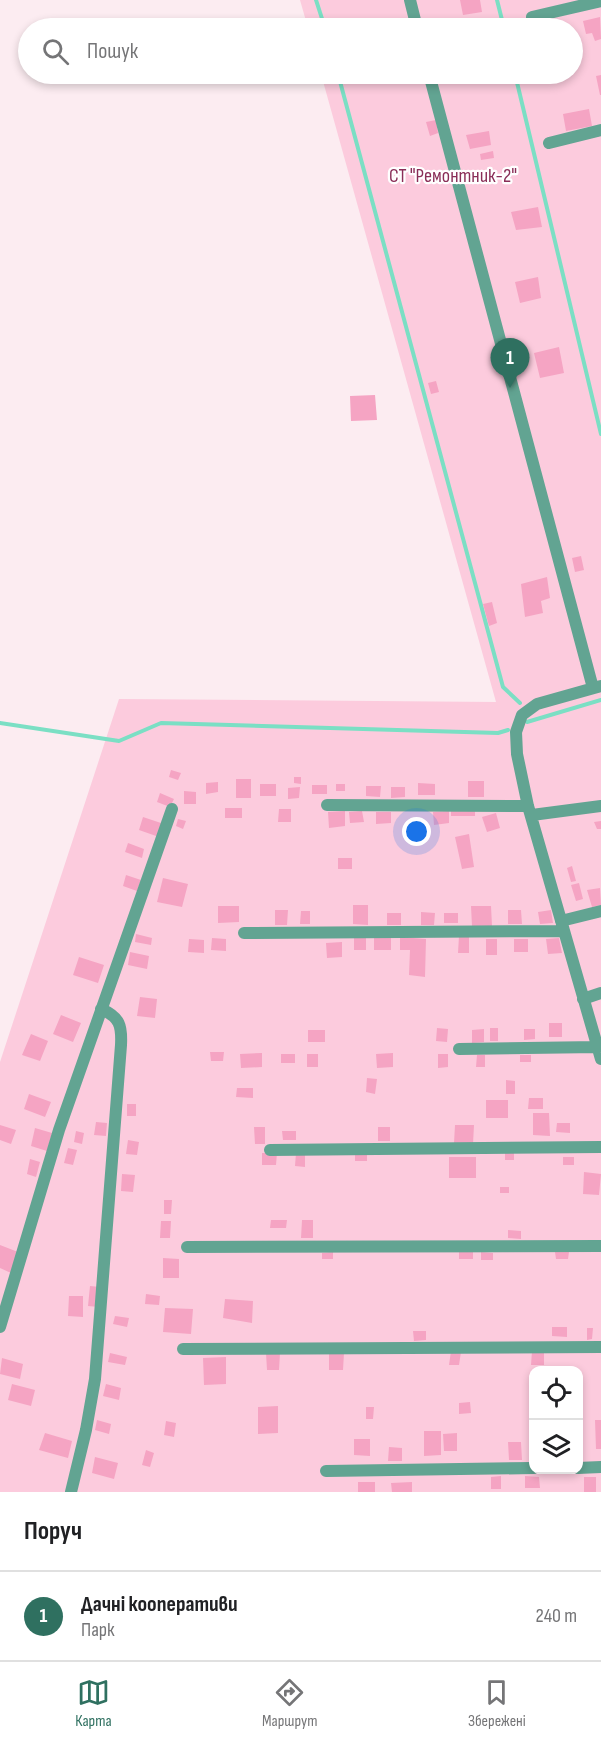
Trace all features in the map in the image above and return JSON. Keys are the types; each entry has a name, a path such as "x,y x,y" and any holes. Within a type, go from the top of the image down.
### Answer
{"street":[{"path":"410,0 414,18"},
{"path":"532,17 601,1"},
{"path":"432,84 597,687 537,704 522,715 516,732 517,754 530,810 599,1053 459,1049"},
{"path":"549,143 601,130"},
{"path":"327,805 530,810 601,806"},
{"path":"0,1327 59,1130 172,809"},
{"path":"244,933 562,926 601,911"},
{"path":"583,999 601,993"},
{"path":"71,1492 95,1379 121,1045 122,1028 118,1020 102,1009"},
{"path":"270,1150 601,1147"},
{"path":"187,1247 601,1246"},
{"path":"183,1348 601,1347"},
{"path":"583,1468 601,1467"},
{"path":"326,1470 529,1468"}],"green space":[{"name":"СТ \"Ремонтник-2\"","path":"300,0 601,0 601,1492 0,1492 0,1062 119,699 496,702 324,84 583,84 583,18 305,18"}],"building":[{"path":"460,0 480,0 482,12 463,15"},
{"path":"600,17 601,39 595,41 592,33 586,34 583,21"},
{"path":"601,75 601,95 600,95 596,76"},
{"path":"589,109 592,126 566,131 563,114"},
{"path":"436,120 438,133 430,136 426,122"},
{"path":"489,131 491,145 470,149 466,135"},
{"path":"493,151 494,158 481,160 480,154"},
{"path":"538,207 542,227 516,230 511,212"},
{"path":"538,277 541,298 520,303 515,282"},
{"path":"559,347 564,373 540,378 534,353"},
{"path":"436,381 439,392 431,394 428,383"},
{"path":"375,395 377,420 351,421 350,396"},
{"path":"581,556 584,570 575,572 572,558"},
{"path":"547,577 550,598 541,601 543,613 525,617 521,584"},
{"path":"492,602 497,623 489,626 483,604"},
{"path":"171,770 181,773 178,780 169,777"},
{"path":"294,777 301,777 301,784 294,783"},
{"path":"236,779 251,779 251,798 236,798"},
{"path":"468,781 484,781 484,797 468,797"},
{"path":"218,782 218,792 206,794 206,783"},
{"path":"418,783 435,784 435,795 418,795"},
{"path":"260,784 276,784 276,796 260,796"},
{"path":"336,784 345,784 345,791 336,791"},
{"path":"312,785 327,785 327,794 312,794"},
{"path":"366,786 381,786 380,797 366,796"},
{"path":"300,787 299,798 288,799 288,788"},
{"path":"391,787 405,787 405,797 391,798"},
{"path":"184,791 196,792 196,804 184,804"},
{"path":"160,793 174,799 170,807 157,802"},
{"path":"225,808 242,808 242,818 225,818"},
{"path":"451,808 475,808 475,816 451,816"},
{"path":"279,809 291,809 291,822 278,822"},
{"path":"345,811 345,826 329,828 328,812"},
{"path":"362,811 364,822 350,823 349,812"},
{"path":"449,811 449,823 434,825 433,812"},
{"path":"376,812 391,812 391,823 376,824"},
{"path":"496,813 500,828 487,832 482,817"},
{"path":"143,817 164,824 159,837 139,830"},
{"path":"178,819 186,821 183,829 176,826"},
{"path":"601,821 601,829 597,829 594,822"},
{"path":"469,834 474,867 462,869 455,837"},
{"path":"128,843 144,849 142,858 125,852"},
{"path":"338,858 352,858 352,869 338,869"},
{"path":"572,866 576,881 571,882 567,868"},
{"path":"126,875 141,880 137,891 123,886"},
{"path":"163,878 188,884 182,907 157,902"},
{"path":"579,883 583,899 576,901 571,885"},
{"path":"600,888 601,905 592,907 587,890"},
{"path":"353,905 368,905 368,925 353,924"},
{"path":"218,906 239,906 239,922 218,923"},
{"path":"471,906 491,906 492,926 472,926"},
{"path":"275,910 288,910 287,925 275,925"},
{"path":"508,910 521,910 522,924 508,924"},
{"path":"551,910 553,923 540,924 538,912"},
{"path":"301,911 310,911 310,924 300,924"},
{"path":"421,912 435,913 434,925 421,925"},
{"path":"387,913 401,913 401,925 387,925"},
{"path":"444,913 458,913 458,923 444,923"},
{"path":"136,934 152,938 151,945 135,942"},
{"path":"459,936 469,937 469,953 458,953"},
{"path":"354,937 366,938 366,950 354,950"},
{"path":"374,937 391,937 391,950 374,950"},
{"path":"400,937 426,939 425,977 409,975 410,950 400,950"},
{"path":"212,938 226,939 226,951 211,950"},
{"path":"559,938 562,953 548,954 546,939"},
{"path":"189,939 204,940 204,953 188,952"},
{"path":"486,939 497,939 497,955 486,955"},
{"path":"514,939 528,939 528,952 514,952"},
{"path":"342,942 342,957 327,958 326,943"},
{"path":"130,952 149,956 147,969 128,965"},
{"path":"79,957 104,965 98,983 73,975"},
{"path":"140,997 157,999 155,1018 137,1016"},
{"path":"61,1015 81,1023 73,1042 53,1034"},
{"path":"549,1023 562,1023 562,1037 549,1037"},
{"path":"437,1028 448,1029 447,1042 436,1041"},
{"path":"490,1028 498,1028 498,1041 490,1041"},
{"path":"484,1029 484,1042 472,1043 472,1030"},
{"path":"524,1029 535,1029 535,1039 524,1040"},
{"path":"308,1030 325,1030 325,1042 308,1042"},
{"path":"31,1034 48,1041 40,1061 22,1055"},
{"path":"210,1052 224,1052 223,1061 211,1061"},
{"path":"262,1053 262,1067 241,1068 240,1054"},
{"path":"393,1053 393,1067 377,1068 376,1054"},
{"path":"281,1054 295,1054 295,1063 281,1063"},
{"path":"307,1054 318,1054 318,1067 307,1067"},
{"path":"438,1054 448,1054 448,1067 438,1068"},
{"path":"477,1055 485,1055 485,1067 476,1067"},
{"path":"520,1055 531,1055 531,1062 520,1062"},
{"path":"367,1078 377,1079 375,1094 366,1092"},
{"path":"506,1080 515,1081 515,1094 506,1094"},
{"path":"237,1088 253,1088 253,1098 236,1097"},
{"path":"29,1094 51,1102 45,1117 24,1109"},
{"path":"529,1098 543,1098 543,1109 528,1109"},
{"path":"486,1100 508,1100 508,1118 486,1118"},
{"path":"127,1104 136,1104 136,1116 127,1116"},
{"path":"533,1113 549,1113 550,1136 533,1135"},
{"path":"96,1122 107,1123 106,1136 94,1135"},
{"path":"557,1123 570,1123 570,1133 556,1132"},
{"path":"0,1125 16,1130 11,1144 0,1140"},
{"path":"455,1125 474,1125 473,1144 454,1143"},
{"path":"254,1127 265,1127 265,1144 255,1144"},
{"path":"378,1127 390,1127 390,1141 378,1141"},
{"path":"35,1128 52,1133 47,1151 31,1146"},
{"path":"76,1131 84,1133 82,1144 74,1142"},
{"path":"282,1131 296,1131 296,1140 283,1140"},
{"path":"128,1140 139,1142 137,1155 126,1154"},
{"path":"68,1148 77,1150 73,1165 64,1163"},
{"path":"505,1150 514,1150 514,1160 505,1160"},
{"path":"262,1153 277,1153 276,1165 262,1165"},
{"path":"296,1153 305,1153 305,1167 295,1166"},
{"path":"355,1153 367,1153 367,1161 355,1161"},
{"path":"449,1157 476,1157 476,1178 449,1178"},
{"path":"563,1157 574,1157 574,1165 563,1165"},
{"path":"30,1159 40,1162 36,1177 27,1174"},
{"path":"584,1172 601,1174 599,1195 583,1194"},
{"path":"122,1174 135,1175 133,1192 121,1191"},
{"path":"500,1187 509,1187 509,1193 500,1193"},
{"path":"164,1200 172,1200 171,1214 164,1214"},
{"path":"271,1220 287,1220 286,1228 270,1228"},
{"path":"302,1220 313,1220 313,1238 301,1238"},
{"path":"161,1221 171,1221 170,1238 160,1238"},
{"path":"508,1230 521,1231 521,1239 508,1238"},
{"path":"0,1245 18,1252 11,1273 0,1268"},
{"path":"333,1252 333,1259 322,1259 322,1253"},
{"path":"459,1252 473,1252 473,1259 459,1259"},
{"path":"481,1252 493,1253 493,1260 481,1260"},
{"path":"555,1252 569,1252 568,1259 556,1259"},
{"path":"163,1258 179,1259 179,1278 163,1278"},
{"path":"90,1286 100,1287 99,1307 88,1306"},
{"path":"146,1294 160,1296 159,1305 145,1304"},
{"path":"69,1296 83,1296 83,1317 68,1316"},
{"path":"225,1299 253,1301 252,1323 223,1318"},
{"path":"165,1308 193,1309 191,1334 163,1332"},
{"path":"115,1316 129,1318 127,1327 113,1324"},
{"path":"552,1327 567,1327 567,1337 552,1336"},
{"path":"587,1328 593,1328 592,1339 587,1340"},
{"path":"413,1331 426,1331 426,1340 414,1341"},
{"path":"451,1351 461,1352 459,1365 449,1365"},
{"path":"532,1351 544,1352 544,1365 531,1365"},
{"path":"110,1353 127,1357 125,1365 108,1362"},
{"path":"266,1353 280,1353 279,1370 267,1370"},
{"path":"329,1353 344,1353 343,1370 329,1370"},
{"path":"226,1357 226,1384 204,1385 203,1358"},
{"path":"2,1358 23,1364 20,1379 0,1374"},
{"path":"12,1384 35,1390 31,1406 8,1400"},
{"path":"106,1384 121,1388 119,1400 103,1396"},
{"path":"470,1402 471,1413 459,1414 459,1403"},
{"path":"278,1406 278,1433 258,1434 258,1407"},
{"path":"366,1407 374,1407 373,1419 366,1419"},
{"path":"97,1420 111,1424 109,1434 95,1430"},
{"path":"595,1420 601,1420 601,1449 596,1449"},
{"path":"166,1421 176,1423 174,1437 164,1435"},
{"path":"424,1431 441,1431 441,1455 424,1456"},
{"path":"45,1433 72,1441 68,1458 39,1450"},
{"path":"457,1433 457,1451 444,1451 443,1434"},
{"path":"354,1439 370,1439 370,1456 354,1455"},
{"path":"508,1442 521,1442 522,1460 509,1460"},
{"path":"389,1447 402,1448 402,1461 388,1461"},
{"path":"146,1450 154,1453 150,1467 142,1465"},
{"path":"95,1457 118,1463 114,1479 92,1473"},
{"path":"501,1476 501,1489 491,1489 491,1477"},
{"path":"525,1476 539,1477 540,1488 525,1488"},
{"path":"584,1477 596,1477 596,1492 584,1492"},
{"path":"358,1482 375,1482 375,1492 358,1492"},
{"path":"412,1482 412,1492 392,1492 391,1483"}],"waterway":[{"path":"316,0 322,18"},
{"path":"497,0 502,18"},
{"path":"341,84 503,687 520,703"},
{"path":"517,84 601,434"},
{"path":"527,722 601,700"},
{"path":"0,723 119,741 161,723 498,733 508,730"}],"place":[{"name":"Дачні кооперативи","path":"510,388"}]}
